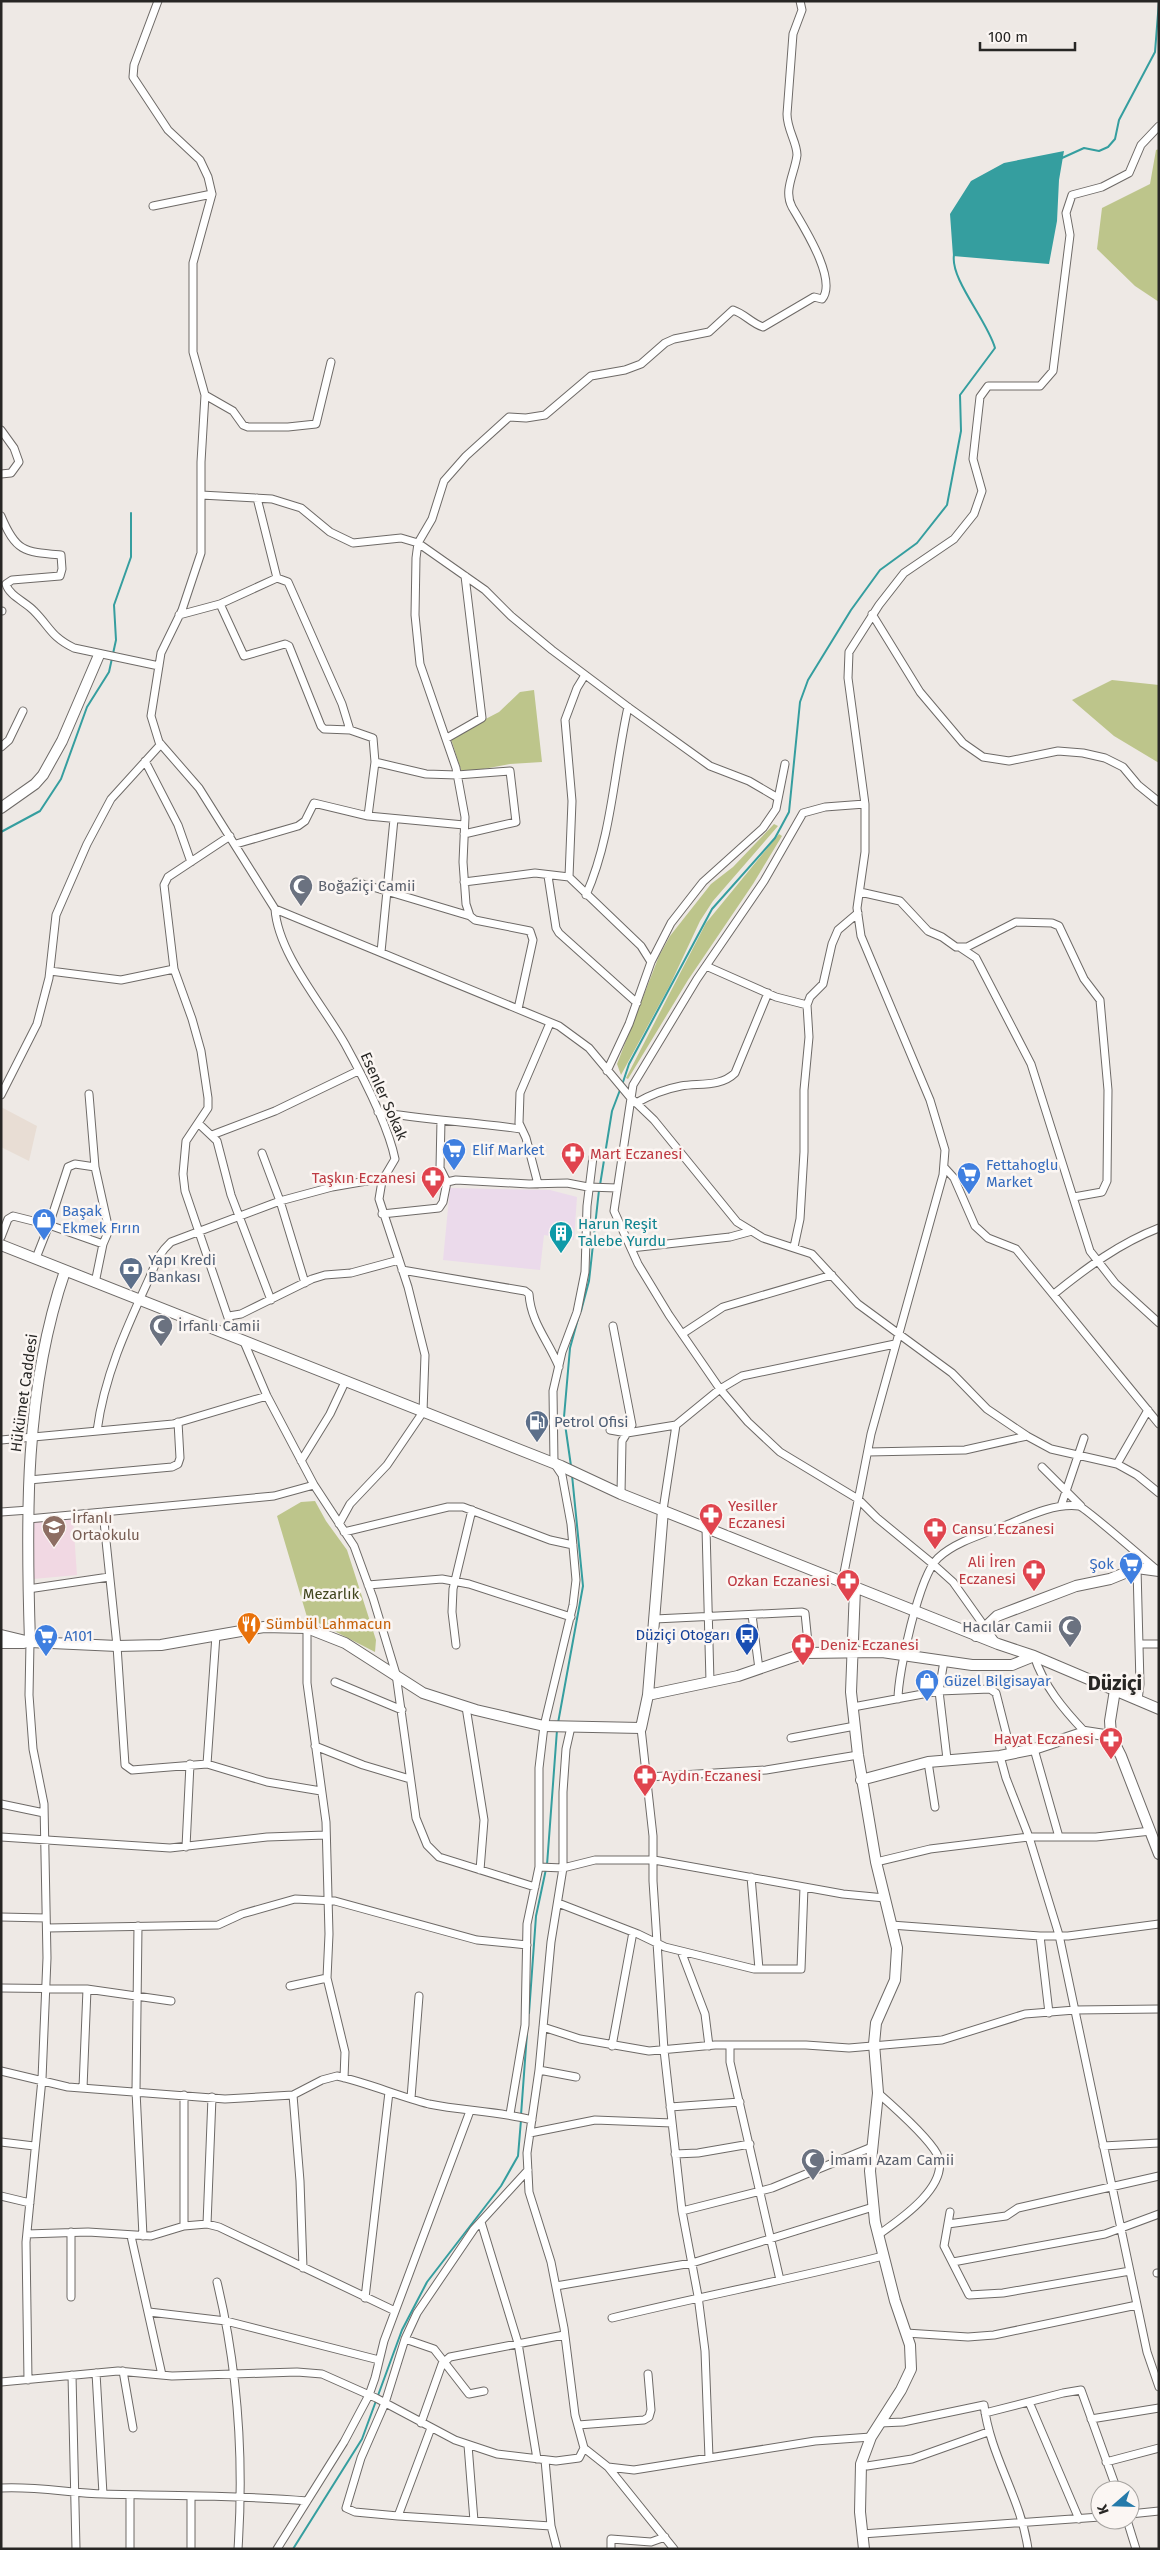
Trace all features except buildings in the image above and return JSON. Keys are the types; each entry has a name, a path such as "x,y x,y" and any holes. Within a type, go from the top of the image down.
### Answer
{"street":[{"path":"158,1 134,65 133,77 168,130 200,160 208,177 212,194 193,263 193,352 206,395 200,553 180,615 161,653 151,716 161,744 199,788 236,844 275,909 559,1026 589,1048 614,1080 654,1120 737,1222 763,1238 812,1254 858,1304 897,1335 923,1351 952,1373 986,1409 1027,1436 1051,1449 1117,1464 1137,1475 1159,1493"},
{"path":"470,916 466,904 464,825 457,775 447,738 431,700 420,664 414,615 418,543 432,519 444,481 466,456 510,417 526,418 545,415 591,376 625,370 641,364 664,343 674,338 709,332 733,310 740,312 755,325 763,327 814,297 822,299 826,294 828,286 815,248 789,199 789,185 797,156 796,147 787,126 793,34 802,10 800,1"},
{"path":"842,1583 868,1452 894,1344 944,1167 945,1150 930,1100 861,936 858,913 865,852 865,804 848,678 849,652 872,614 904,573 954,539 974,514 982,491 973,459 980,398 988,386 1040,386 1053,371 1070,235 1066,213 1072,195 1102,187 1129,173 1141,145 1159,126"},
{"path":"153,206 212,194"},
{"path":"206,395 233,411 242,425 248,427 288,428 316,424 331,362"},
{"path":"1,430 14,448 19,462 10,473 1,474"},
{"path":"201,496 272,499 301,508 330,532 353,543 401,538 418,543 485,590 511,616 585,675 710,766 749,781 778,798"},
{"path":"257,498 277,578"},
{"path":"1,516 9,535 23,550 61,555 62,569 60,576 12,580 6,584 9,590 35,611 48,630 61,642 102,655 123,657 159,666"},
{"path":"447,738 482,718 483,713 476,677 465,576"},
{"path":"180,615 220,604 277,578 288,582 342,704 350,730"},
{"path":"220,604 244,656 285,644 289,646 320,726 324,729 350,730 373,738 375,762 368,816"},
{"path":"872,614 920,692 963,743 983,757 1009,761 1058,751 1098,756 1124,767 1138,785 1159,802"},
{"path":"1,808 35,784 43,775 62,741 102,655"},
{"path":"569,877 572,801 565,720 577,688 585,675"},
{"path":"586,895 596,872 605,834 628,707"},
{"path":"1,747 9,740 23,711"},
{"path":"1,1095 4,1082 37,1024 50,971 56,915 87,844 111,799 161,744"},
{"path":"145,761 178,825 191,862"},
{"path":"375,762 426,774 457,775 510,772 513,783 516,822 464,834"},
{"path":"607,1070 629,1024 651,962 671,923 703,882 763,828 776,809 785,764"},
{"path":"236,844 298,826 304,821 314,803 368,816 464,825"},
{"path":"865,804 825,806 803,813 764,881 706,966 633,1085 614,1211 638,1264 682,1334 720,1389 748,1422 780,1452 858,1499 877,1518 933,1564 953,1582 998,1644"},
{"path":"381,952 394,819"},
{"path":"230,836 168,877 164,885 174,969 201,1051 208,1108 186,1141 183,1174 185,1191 198,1232 240,1341 314,1485 354,1546 396,1674 416,1818 427,1845 439,1857 535,1887"},
{"path":"464,882 535,873 569,877 641,946 651,962"},
{"path":"548,876 556,928 559,933 637,1003"},
{"path":"356,882 470,916 475,920 530,931 533,940 518,1009"},
{"path":"860,892 900,901 928,931 942,937 976,958 1031,1064 1063,1171 1074,1197 1090,1251 1115,1283 1159,1323"},
{"name":"Esenler Sokak","path":"275,909 276,918 306,984 344,1044 391,1137 395,1159 384,1178 379,1199 382,1214 402,1270 425,1354 423,1412"},
{"path":"794,1247 800,1219 804,1152 804,1090 809,1037 807,1005 810,997 823,984 832,944 838,930 858,913"},
{"path":"961,948 967,947 1016,922 1052,923 1059,926 1084,978 1100,1000 1108,1090 1107,1181 1102,1192 1074,1197"},
{"path":"706,966 768,993 807,1005"},
{"path":"50,971 122,980 174,969"},
{"path":"636,1103 651,1095 680,1086 728,1079 734,1073 768,993"},
{"path":"538,1184 518,1123 520,1093 550,1023"},
{"path":"212,1135 275,1111 358,1071"},
{"path":"89,1094 95,1167 109,1230 102,1244 95,1283"},
{"path":"378,1112 420,1119 521,1129"},
{"path":"382,1214 439,1208 443,1202 447,1182 440,1168 441,1120"},
{"path":"198,1123 217,1141 231,1196 271,1300"},
{"path":"262,1153 280,1201 305,1283"},
{"path":"512,2114 525,2025 527,1924 541,1868 539,1768 545,1726 571,1617 576,1580 562,1475 557,1465 553,1391 577,1312 585,1272 588,1187 593,1157"},
{"path":"36,1258 49,1226 68,1167 75,1164 95,1167"},
{"path":"944,1167 954,1178 975,1226 988,1238 1016,1249 1159,1424"},
{"path":"97,1431 100,1401 111,1367 159,1254 171,1242 280,1201 332,1187 384,1178"},
{"path":"447,1182 484,1180 538,1184 567,1183 588,1187 618,1188"},
{"path":"1,1237 8,1219 13,1216 102,1244"},
{"path":"1054,1294 1097,1260 1144,1234 1159,1228"},
{"path":"631,1248 730,1238 752,1231"},
{"path":"1,1245 557,1465 621,1494 842,1583 916,1610 976,1636 1034,1656 1159,1709"},
{"path":"229,1316 241,1314 325,1275 351,1273 399,1260"},
{"path":"402,1270 525,1291 529,1294 530,1312 550,1346 559,1367"},
{"name":"Hükümet Caddesi","path":"30,1642 28,1514 30,1437 51,1311 65,1271"},
{"path":"682,1334 731,1303 832,1275"},
{"path":"613,1326 632,1425 622,1441 621,1494"},
{"path":"610,1430 627,1433 676,1426 720,1389 742,1376 894,1344"},
{"path":"301,1461 330,1414 345,1382"},
{"path":"1,1440 178,1422 267,1396"},
{"path":"1117,1464 1148,1410"},
{"path":"339,1524 350,1504 399,1450 423,1412"},
{"path":"29,1480 172,1467 178,1464 180,1458 178,1422"},
{"path":"676,1426 662,1510 648,1696 641,1728 648,1777 654,1860 653,1881 659,1943 664,2050 682,2211 698,2296 705,2351 709,2458"},
{"path":"868,1452 965,1450 1027,1436"},
{"path":"1061,1506 1084,1438"},
{"path":"1042,1467 1065,1493 1158,1571"},
{"path":"1,1512 28,1514 103,1512 274,1496 314,1485"},
{"path":"344,1532 448,1507 463,1506 550,1540 572,1545"},
{"path":"898,1699 903,1655 916,1610 933,1564 956,1546 1024,1518 1061,1506 1081,1506"},
{"path":"456,1645 452,1612 455,1581 472,1510"},
{"path":"103,1512 125,1765 132,1770 207,1764 267,1782 321,1791"},
{"path":"706,1528 710,1682"},
{"path":"976,1636 997,1616 1076,1586 1110,1579 1137,1568 1158,1571"},
{"path":"1137,1568 1140,1684 1138,1700"},
{"path":"28,1588 108,1577"},
{"path":"368,1585 433,1580 455,1581 530,1602 571,1617"},
{"path":"855,1588 853,1707 858,1755 876,1862 896,1948 895,1980 876,2022 874,2044 878,2094 870,2171 878,2235 910,2345 911,2369 871,2437 861,2464 860,2512 864,2549"},
{"path":"654,1619 805,1613 809,1653"},
{"path":"752,1615 759,1669"},
{"path":"1,1643 30,1642 116,1646 161,1645 264,1627 307,1628 345,1644 396,1674 423,1693 466,1707 545,1726 641,1728"},
{"path":"307,1628 307,1684 326,1835 329,1900 327,1978 345,2052 344,2078"},
{"path":"1,1635 30,1642"},
{"path":"207,1764 216,1635"},
{"path":"28,2380 27,2234 34,2146 42,2079 46,1989 44,1813 32,1740 29,1695 30,1642"},
{"path":"1139,1644 1159,1644"},
{"path":"648,1696 759,1669 809,1653 853,1652 903,1655 972,1665 1012,1665 1034,1656"},
{"path":"1034,1656 1040,1673 1062,1707 1085,1732"},
{"path":"944,1661 939,1690 947,1759"},
{"path":"335,1682 402,1710"},
{"path":"853,1707 939,1690 990,1689 996,1693 1011,1752"},
{"path":"1115,1690 1110,1721 1111,1736 1157,1843 1159,1854"},
{"path":"466,1707 484,1820 480,1870"},
{"path":"791,1738 855,1726"},
{"path":"568,1727 558,1903 551,1942 539,2070 530,2119 527,2153 529,2192 551,2262 578,2425 584,2448 608,2467 674,2549"},
{"path":"861,1780 928,1762 1000,1756 1011,1752 1034,1749 1085,1732 1111,1736"},
{"path":"315,1746 363,1765 410,1779"},
{"path":"1034,1749 1059,1837"},
{"path":"648,1777 766,1770 858,1755"},
{"path":"1000,1756 1006,1778 1029,1837 1059,1935 1146,2352 1159,2387"},
{"path":"928,1762 935,1807"},
{"path":"186,1847 190,1764"},
{"path":"1,1804 44,1813"},
{"path":"876,1862 930,1849 1029,1837 1096,1837 1151,1831"},
{"path":"1,1837 44,1838 170,1848 267,1837 326,1835"},
{"path":"541,1868 560,1868 595,1860 654,1860 804,1887 885,1898"},
{"path":"751,1877 759,1969"},
{"path":"558,1903 681,1951 759,1969 801,1969 804,1887"},
{"path":"46,1928 218,1925 242,1914 295,1899 329,1900 477,1940 527,1945"},
{"path":"1,1917 46,1918"},
{"path":"891,1925 1040,1936 1159,1924"},
{"path":"138,1926 136,2091 143,2236"},
{"path":"612,2046 633,1932"},
{"path":"1040,1936 1049,2013"},
{"path":"681,1951 705,2014 709,2046"},
{"path":"290,1986 327,1978"},
{"path":"1,1988 87,1989 170,2001"},
{"path":"83,2088 87,1989"},
{"path":"411,2098 419,1996"},
{"path":"543,2028 580,2040 649,2052 730,2045 849,2048 874,2044 942,2040 1025,2014 1075,2010 1159,2009"},
{"path":"730,2045 730,2062 761,2190 780,2280"},
{"path":"539,2070 576,2077"},
{"path":"1,2071 42,2079 68,2087 212,2098 293,2095 322,2080 337,2076 411,2098 470,2111 512,2114 530,2119"},
{"path":"365,2298 389,2092"},
{"path":"878,2094 902,2114 937,2154 939,2164 939,2173 913,2211 878,2235"},
{"path":"184,2095 184,2226"},
{"path":"293,2095 300,2181 303,2268"},
{"path":"207,2224 212,2098"},
{"path":"670,2107 740,2102"},
{"path":"277,2549 344,2442 377,2399 379,2360 384,2341 470,2111"},
{"path":"530,2133 595,2120 672,2123"},
{"path":"1,2142 34,2146"},
{"path":"1103,2146 1159,2143"},
{"path":"676,2154 698,2153 750,2144"},
{"path":"682,2211 761,2190 872,2147"},
{"path":"528,2170 481,2222 417,2313 377,2399 346,2508 355,2512 398,2516 551,2526"},
{"path":"948,2224 1006,2216 1018,2208 1159,2176"},
{"path":"1,2196 30,2203"},
{"path":"556,2286 692,2263 873,2207"},
{"path":"950,2212 944,2246 969,2295 1004,2293 1130,2271"},
{"path":"953,2262 1049,2246 1120,2230 1159,2214"},
{"path":"481,2222 518,2343 538,2459"},
{"path":"27,2234 71,2232 151,2236 184,2226 207,2224 219,2227 395,2311"},
{"path":"71,2232 71,2296"},
{"path":"130,2236 162,2375"},
{"path":"612,2318 698,2296 780,2280 883,2256"},
{"path":"217,2282 226,2321 234,2374 242,2465 238,2549"},
{"path":"906,2333 968,2336 994,2335 1137,2305"},
{"path":"149,2312 226,2321 379,2360"},
{"path":"421,2423 445,2361 450,2357 564,2336"},
{"path":"405,2339 434,2349 469,2394 484,2391"},
{"path":"1,2382 123,2371 162,2375 297,2372 322,2374 377,2399 431,2428 497,2454 546,2460 579,2458 584,2448"},
{"path":"123,2371 133,2428"},
{"path":"96,2373 103,2494"},
{"path":"578,2425 644,2420 649,2417 651,2410 648,2374"},
{"path":"72,2375 76,2549"},
{"path":"985,2413 1081,2390 1113,2480"},
{"path":"1028,2402 1079,2519"},
{"path":"880,2423 903,2422 984,2405 988,2432 1024,2524 1028,2549"},
{"path":"1091,2419 1159,2408"},
{"path":"398,2516 431,2428"},
{"path":"861,2464 867,2466 912,2459 988,2432"},
{"path":"608,2467 634,2470 815,2441 871,2437"},
{"path":"468,2444 474,2521"},
{"path":"1106,2462 1159,2448"},
{"path":"546,2460 551,2526 557,2549"},
{"path":"1,2488 30,2486 103,2494 242,2496 307,2501"},
{"path":"130,2495 130,2549"},
{"path":"191,2496 191,2549"},
{"path":"1140,2513 1159,2511"},
{"path":"862,2534 1090,2518"},
{"path":"1130,2530 1136,2549"},
{"path":"611,2549 611,2539 651,2542 665,2537"}],"shaded area":[{"path":"1,1107 37,1126 29,1161 1,1147"},
{"path":"450,1188 550,1190 577,1197 574,1240 544,1235 540,1270 443,1260"},
{"name":"İrfanlı Ortaokulu","path":"73,1518 77,1575 33,1579 32,1521"}],"green space":[{"path":"1159,149 1159,302 1135,286 1097,249 1102,208 1150,184 1156,150"},
{"path":"1112,680 1159,685 1159,763 1114,736 1072,700"},
{"path":"534,690 542,762 510,764 462,773 451,739 455,735 499,712 520,692"},
{"path":"774,824 778,826 713,901 700,921 670,985 621,1075 617,1064 659,956 670,936 711,884 733,867"},
{"path":"779,834 782,836 753,884 688,980 628,1079 626,1078 706,923"},
{"name":"Mezarlık","path":"315,1501 326,1521 347,1550 376,1640 375,1652 307,1617 277,1516 301,1502"}],"water":[{"path":"1064,151 1059,180 1057,221 1049,264 953,256 950,214 971,181 1004,163"}],"waterway":[{"path":"1062,158 1084,148 1099,151 1108,147 1115,139 1119,120 1155,52 1159,1"},
{"path":"622,1085 629,1064 712,909 775,838 789,812 800,702 808,680 851,610 880,570 917,543 947,505 961,431 960,395 995,348 985,325 963,288 954,265 954,255"},
{"path":"1,832 40,811 61,779 87,707 109,672 116,640 114,605 131,557 131,513"},
{"path":"600,1185 612,1111 620,1090"},
{"path":"581,1311 589,1281 599,1190"},
{"path":"571,1466 564,1417 570,1348 579,1315"},
{"path":"558,1723 583,1586 572,1475"},
{"path":"547,1865 557,1730"},
{"path":"529,2013 536,1916 546,1869"},
{"path":"521,2115 527,2033"},
{"path":"293,2549 362,2439 402,2330 427,2282 501,2186 518,2156 521,2120"}],"place":[{"name":"Boğaziçi Camii","path":"301,907"},
{"name":"Elif Market","path":"454,1171"},
{"name":"Mart Eczanesi","path":"573,1175"},
{"name":"Fettahoglu Market","path":"969,1195"},
{"name":"Taşkın Eczanesi","path":"433,1199"},
{"name":"Başak Ekmek Fırın","path":"44,1241"},
{"name":"Harun Reşit Talebe Yurdu","path":"561,1254"},
{"name":"Yapı Kredi Bankası","path":"131,1290"},
{"name":"İrfanlı Camii","path":"161,1347"},
{"name":"Petrol Ofisi","path":"537,1443"},
{"name":"Yesiller Eczanesi","path":"711,1536"},
{"name":"İrfanlı Ortaokulu","path":"54,1548"},
{"name":"Cansu Eczanesi","path":"935,1550"},
{"name":"Şok","path":"1131,1585"},
{"name":"Ali İren Eczanesi","path":"1034,1592"},
{"name":"Ozkan Eczanesi","path":"848,1602"},
{"name":"Sümbül Lahmacun","path":"249,1645"},
{"name":"Hacılar Camii","path":"1070,1648"},
{"name":"Düziçi Otogarı","path":"747,1656"},
{"name":"A101","path":"46,1657"},
{"name":"Deniz Eczanesi","path":"803,1666"},
{"name":"Güzel Bilgisayar","path":"927,1702"},
{"name":"Hayat Eczanesi","path":"1111,1760"},
{"name":"Aydın Eczanesi","path":"645,1797"},
{"name":"İmamı Azam Camii","path":"813,2181"}],"district":[{"name":"Düziçi","path":"1115,1683"}]}
